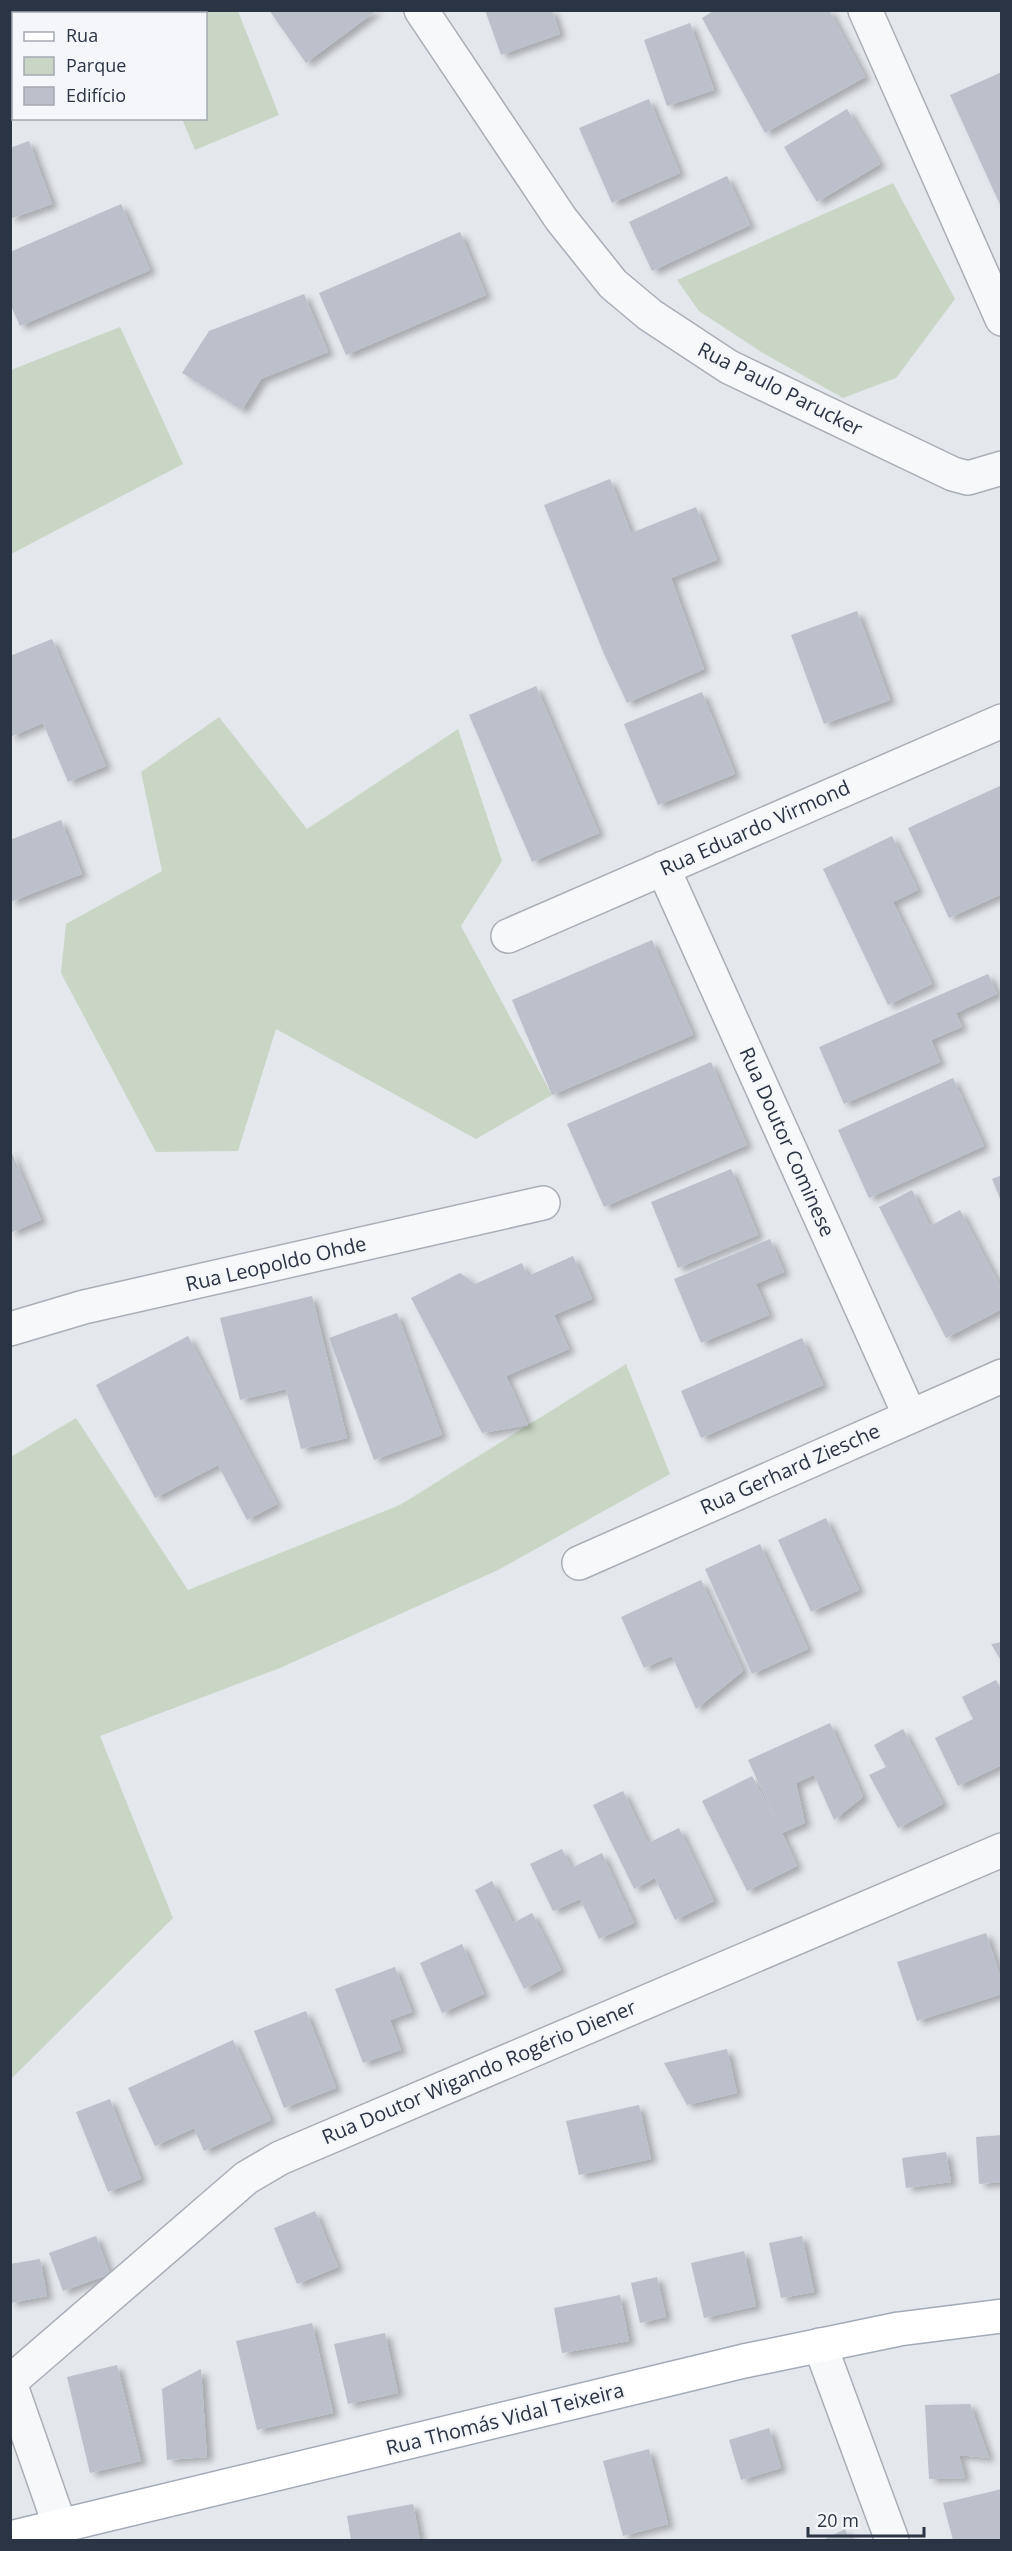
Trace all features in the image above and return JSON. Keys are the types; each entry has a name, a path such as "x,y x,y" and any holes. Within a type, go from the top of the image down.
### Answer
{"main road":[{"name":"Rua Thomás Vidal Teixeira","path":"10,2538 820,2345 899,2330 1002,2316"}],"street":[{"name":"Rua Paulo Parucker","path":"421,10 561,219 614,284 650,315 729,367 953,474 968,478 1002,468"},
{"path":"865,10 1002,319"},
{"name":"Rua Eduardo Virmond","path":"508,936 1002,721"},
{"name":"Rua Doutor Cominese","path":"663,868 910,1416"},
{"name":"Rua Leopoldo Ohde","path":"10,1329 96,1305 543,1203"},
{"name":"Rua Gerhard Ziesche","path":"579,1563 1002,1376"},
{"name":"Rua Doutor Wigando Rogério Diener","path":"60,2526 10,2382 246,2178 280,2158 1002,1850"},
{"path":"820,2345 892,2541"}],"green space":[{"path":"238,11 279,115 195,150 182,120 207,120 207,12 154,12"},
{"path":"893,183 955,299 896,378 843,398 763,353 699,311 677,280"},
{"path":"120,327 183,464 11,554 11,370"},
{"path":"219,717 307,829 458,729 502,861 461,926 552,1095 476,1139 276,1029 238,1151 156,1152 61,973 66,924 162,871 141,772"},
{"path":"626,1364 670,1474 498,1570 280,1668 100,1736 173,1918 11,2079 11,1457 76,1418 188,1590 400,1505"}],"building":[{"path":"38,10 95,10 96,12 35,12"},
{"path":"269,10 377,10 306,63"},
{"path":"485,10 552,10 560,34 501,55"},
{"path":"715,10 829,10 865,77 765,133 702,18"},
{"path":"12,23 12,61 10,58 10,24"},
{"path":"690,23 714,90 667,106 644,40"},
{"path":"1002,72 1002,209 950,95"},
{"path":"649,99 680,173 612,203 579,128"},
{"path":"847,109 880,164 817,202 784,147"},
{"path":"29,141 52,204 10,219 10,148"},
{"path":"727,176 750,225 652,271 629,222"},
{"path":"121,204 150,270 20,326 10,304 10,252"},
{"path":"460,232 486,295 346,355 319,293"},
{"path":"304,294 328,352 261,379 242,410 182,373 209,331"},
{"path":"610,479 631,533 696,507 717,560 671,578 704,669 627,703 604,654 544,505"},
{"path":"857,611 890,700 824,724 791,635"},
{"path":"52,639 106,766 68,782 43,723 10,737 10,656"},
{"path":"536,686 599,833 532,862 469,715"},
{"path":"702,692 735,774 658,805 624,724"},
{"path":"1002,785 1002,894 949,918 908,828"},
{"path":"61,820 82,874 10,902 10,840"},
{"path":"892,836 918,890 893,902 932,984 888,1005 823,869"},
{"path":"652,940 693,1035 552,1095 512,1000"},
{"path":"988,974 997,994 956,1013 962,1027 931,1040 940,1062 844,1104 819,1047"},
{"path":"711,1062 747,1145 604,1207 567,1124"},
{"path":"953,1078 984,1146 869,1198 838,1130"},
{"path":"10,1149 41,1220 10,1233"},
{"path":"731,1169 758,1235 678,1268 651,1202"},
{"path":"1002,1175 1002,1201 1001,1201 992,1179"},
{"path":"912,1190 930,1226 960,1210 1002,1290 1002,1309 946,1338 879,1207"},
{"path":"770,1239 784,1272 756,1284 769,1315 701,1343 674,1279"},
{"path":"573,1256 592,1299 554,1315 569,1349 506,1376 528,1425 482,1433 411,1298 460,1273 475,1284 522,1263 528,1276"},
{"path":"312,1296 347,1438 301,1449 286,1389 240,1400 220,1318"},
{"path":"397,1313 442,1435 374,1460 329,1338"},
{"path":"188,1336 277,1504 247,1520 218,1465 155,1498 96,1385"},
{"path":"802,1338 823,1385 701,1438 681,1391"},
{"path":"826,1518 859,1590 811,1612 778,1540"},
{"path":"760,1544 808,1649 752,1674 705,1569"},
{"path":"701,1580 743,1671 696,1709 672,1656 644,1668 621,1617"},
{"path":"1002,1642 1002,1662 991,1644"},
{"path":"996,1680 1002,1691 1002,1765 958,1786 935,1738 973,1719 962,1697"},
{"path":"830,1723 863,1797 834,1820 814,1775 796,1783 805,1823 782,1833 797,1866 747,1891 702,1801 752,1776 778,1824 748,1760"},
{"path":"903,1729 943,1804 898,1828 869,1775 886,1767 874,1745"},
{"path":"623,1791 648,1843 679,1828 714,1901 675,1920 655,1878 634,1889 593,1805"},
{"path":"562,1849 571,1868 602,1853 634,1923 599,1939 580,1899 553,1911 530,1864"},
{"path":"492,1881 513,1923 532,1913 561,1970 524,1989 475,1890"},
{"path":"986,1933 1002,1981 1002,1994 917,2021 897,1962"},
{"path":"462,1944 484,1994 442,2013 420,1963"},
{"path":"395,1967 412,2012 390,2020 401,2050 363,2063 335,1989"},
{"path":"306,2011 336,2088 284,2108 254,2031"},
{"path":"233,2040 271,2120 204,2151 194,2128 155,2146 128,2088"},
{"path":"727,2049 737,2093 687,2105 664,2063"},
{"path":"110,2099 141,2179 108,2192 76,2112"},
{"path":"639,2105 651,2159 579,2175 566,2121"},
{"path":"1002,2135 1002,2182 979,2184 976,2137"},
{"path":"946,2152 951,2182 906,2188 902,2158"},
{"path":"315,2211 338,2267 297,2284 274,2228"},
{"path":"96,2236 110,2274 63,2291 49,2253"},
{"path":"802,2236 814,2292 781,2298 769,2243"},
{"path":"744,2251 756,2306 704,2318 691,2263"},
{"path":"40,2259 47,2296 10,2303 10,2264"},
{"path":"657,2277 666,2317 640,2323 631,2283"},
{"path":"620,2295 629,2341 562,2353 554,2308"},
{"path":"312,2323 333,2413 257,2430 236,2341"},
{"path":"385,2333 398,2393 348,2404 334,2344"},
{"path":"117,2365 141,2461 90,2473 67,2377"},
{"path":"201,2369 207,2457 167,2460 162,2389"},
{"path":"970,2404 989,2458 959,2455 965,2478 929,2479 925,2405"},
{"path":"769,2428 781,2468 741,2480 729,2440"},
{"path":"649,2449 668,2524 623,2536 603,2461"},
{"path":"1002,2489 1002,2540 953,2540 943,2503"},
{"path":"413,2504 420,2540 351,2540 347,2516"},
{"path":"845,2529 850,2540 823,2540"}]}
